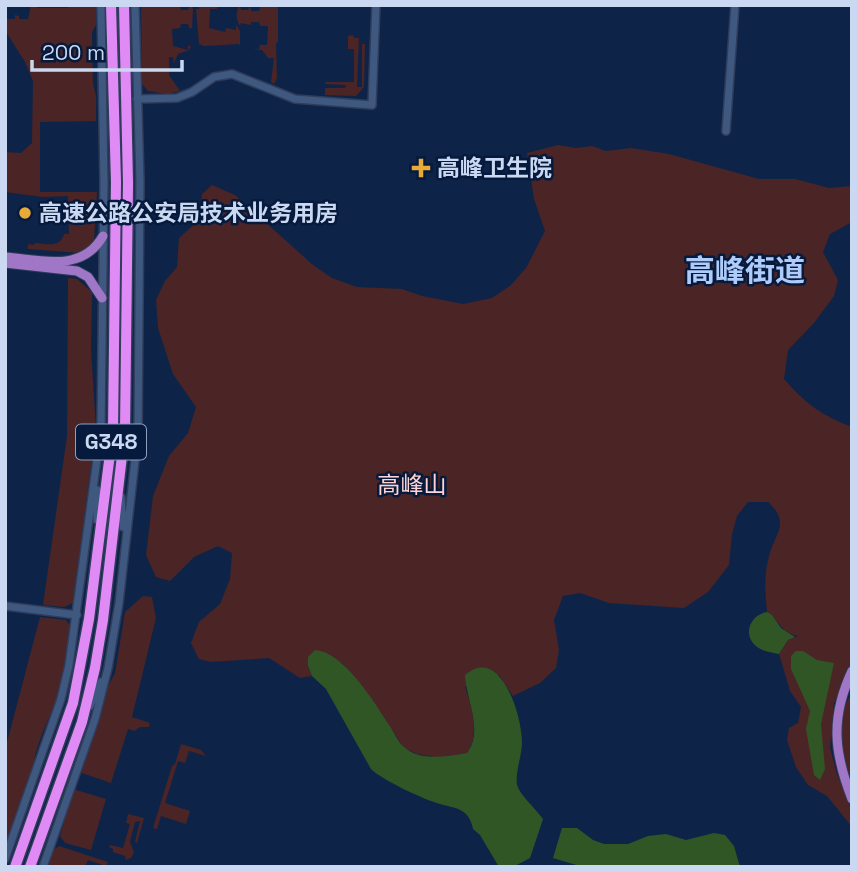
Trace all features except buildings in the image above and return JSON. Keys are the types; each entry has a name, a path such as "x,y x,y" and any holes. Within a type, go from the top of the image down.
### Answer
{"highway":[{"name":"G348","path":"15,867 73,703 89,619 113,430 116,182 110,5"},
{"name":"G348","path":"30,867 82,722 95,668 125,430 128,183 124,5"}],"main road":[{"path":"5,257 76,261 91,252 103,236"},
{"path":"5,262 77,271 89,277 102,298"},
{"path":"852,671 836,723 836,746 842,775 852,799"},
{"path":"841,700 852,686"}],"street":[{"path":"5,859 61,699 77,615 101,430 101,5"},
{"path":"102,71 110,5"},
{"path":"125,67 134,5"},
{"path":"43,867 94,719 108,668 119,603 138,434 140,181 134,5"},
{"path":"137,99 177,98 214,77 232,74 295,99 372,105 376,5"},
{"path":"726,131 735,5"},
{"path":"96,468 98,543"},
{"path":"120,469 124,549"},
{"path":"5,606 77,615"},
{"path":"82,722 108,668"}],"green space":[{"path":"31,5 36,5 37,8 68,8 68,5 96,5 96,25 92,32 96,121 40,122 40,192 97,192 94,241 80,253 28,249 28,244 56,243 64,234 69,234 68,196 42,197 5,192 5,152 21,153 32,143 33,81 25,62 5,30 5,19 15,19 15,15 19,16 19,19 28,19"},
{"path":"141,5 193,9 192,28 189,28 188,24 181,24 180,28 172,29 173,46 188,50 188,46 191,46 189,50 178,54 174,63 173,57 169,57 169,75 180,91 168,94 148,91 142,84"},
{"path":"199,5 218,5 217,9 210,9 209,28 225,32 226,28 236,30 236,25 240,31 240,47 239,44 199,44 196,9 199,9"},
{"path":"240,5 241,10 248,10 250,5 251,11 259,11 260,7 278,5 277,78 274,84 271,82 274,58 268,58 262,50 252,49 267,45 268,26 251,22 251,25 241,23 240,26 237,10"},
{"path":"353,35 354,38 359,38 357,87 362,87 362,44 365,44 364,87 356,96 325,95 325,88 345,88 346,85 325,82 354,82 354,49 348,49 348,36"},
{"name":"高峰山","path":"558,145 576,148 592,146 606,151 631,148 669,154 759,179 795,179 829,188 852,186 852,222 830,234 823,252 838,280 834,296 814,323 788,350 784,379 815,408 852,427 852,663 834,703 830,748 852,811 852,827 827,796 808,785 796,767 787,740 789,728 798,723 801,707 790,691 779,654 788,640 798,636 784,629 767,612 766,570 780,522 775,509 768,502 748,502 737,516 729,565 708,592 684,608 609,603 580,593 563,596 554,620 559,650 556,668 540,683 513,696 499,675 465,687 474,721 471,746 467,753 439,758 417,754 404,748 365,690 342,663 308,666 312,676 300,678 269,658 211,662 199,659 191,643 199,622 220,604 230,579 232,553 218,546 194,557 170,581 156,577 146,555 153,496 169,456 188,433 196,407 173,374 158,328 156,300 165,281 177,267 179,238 199,220 202,194 212,185 235,195 313,265 332,278 357,287 402,289 463,304 492,298 511,285 526,268 545,231 534,199 527,153"},
{"path":"40,201 58,204 58,221 40,221"},
{"path":"68,278 77,279 92,292 91,351 96,428 73,603 64,607 43,605 67,436"},
{"path":"143,596 152,597 156,618 132,717 150,723 149,727 140,727 134,731 128,729 111,783 79,772 106,690 115,673 125,612"},
{"path":"40,617 66,620 71,627 66,662 61,688 40,740 5,847 5,750"},
{"path":"852,694 852,786 842,752 840,727 846,704"},
{"path":"181,744 201,750 206,756 189,751 185,763 178,761 165,803 190,811 186,824 161,816 157,829 153,828 172,766"},
{"path":"73,789 106,799 91,850 65,843 60,836"},
{"path":"128,814 144,818 137,843 135,842 140,821 135,822 130,842 134,852 131,858 126,860 125,856 113,852 109,847 123,848 130,824 126,823"},
{"path":"59,846 108,862 106,866 88,860 85,867 46,867 52,851"}],"shaded area":[{"path":"767,612 781,628 795,637 788,640 779,654 758,648 750,638 751,623"},
{"path":"315,650 337,659 347,669 367,692 402,745 418,755 467,753 472,744 474,725 465,675 478,668 489,669 499,676 513,702 521,731 522,747 517,785 543,819 530,858 513,867 499,867 480,835 473,829 469,817 463,812 414,794 384,779 371,769 326,689 312,676 308,657"},
{"path":"796,651 803,651 817,660 834,663 821,724 825,769 820,780 814,775 806,729 810,711 791,669 791,656"},
{"path":"562,828 577,828 593,840 604,844 628,844 648,836 666,834 686,840 714,833 725,835 734,846 740,867 583,867 553,858"}],"place":[{"name":"高峰卫生院","path":"421,168"},
{"name":"高速公路公安局技术业务用房","path":"25,213"}],"district":[{"name":"高峰街道","path":"745,271"}]}
